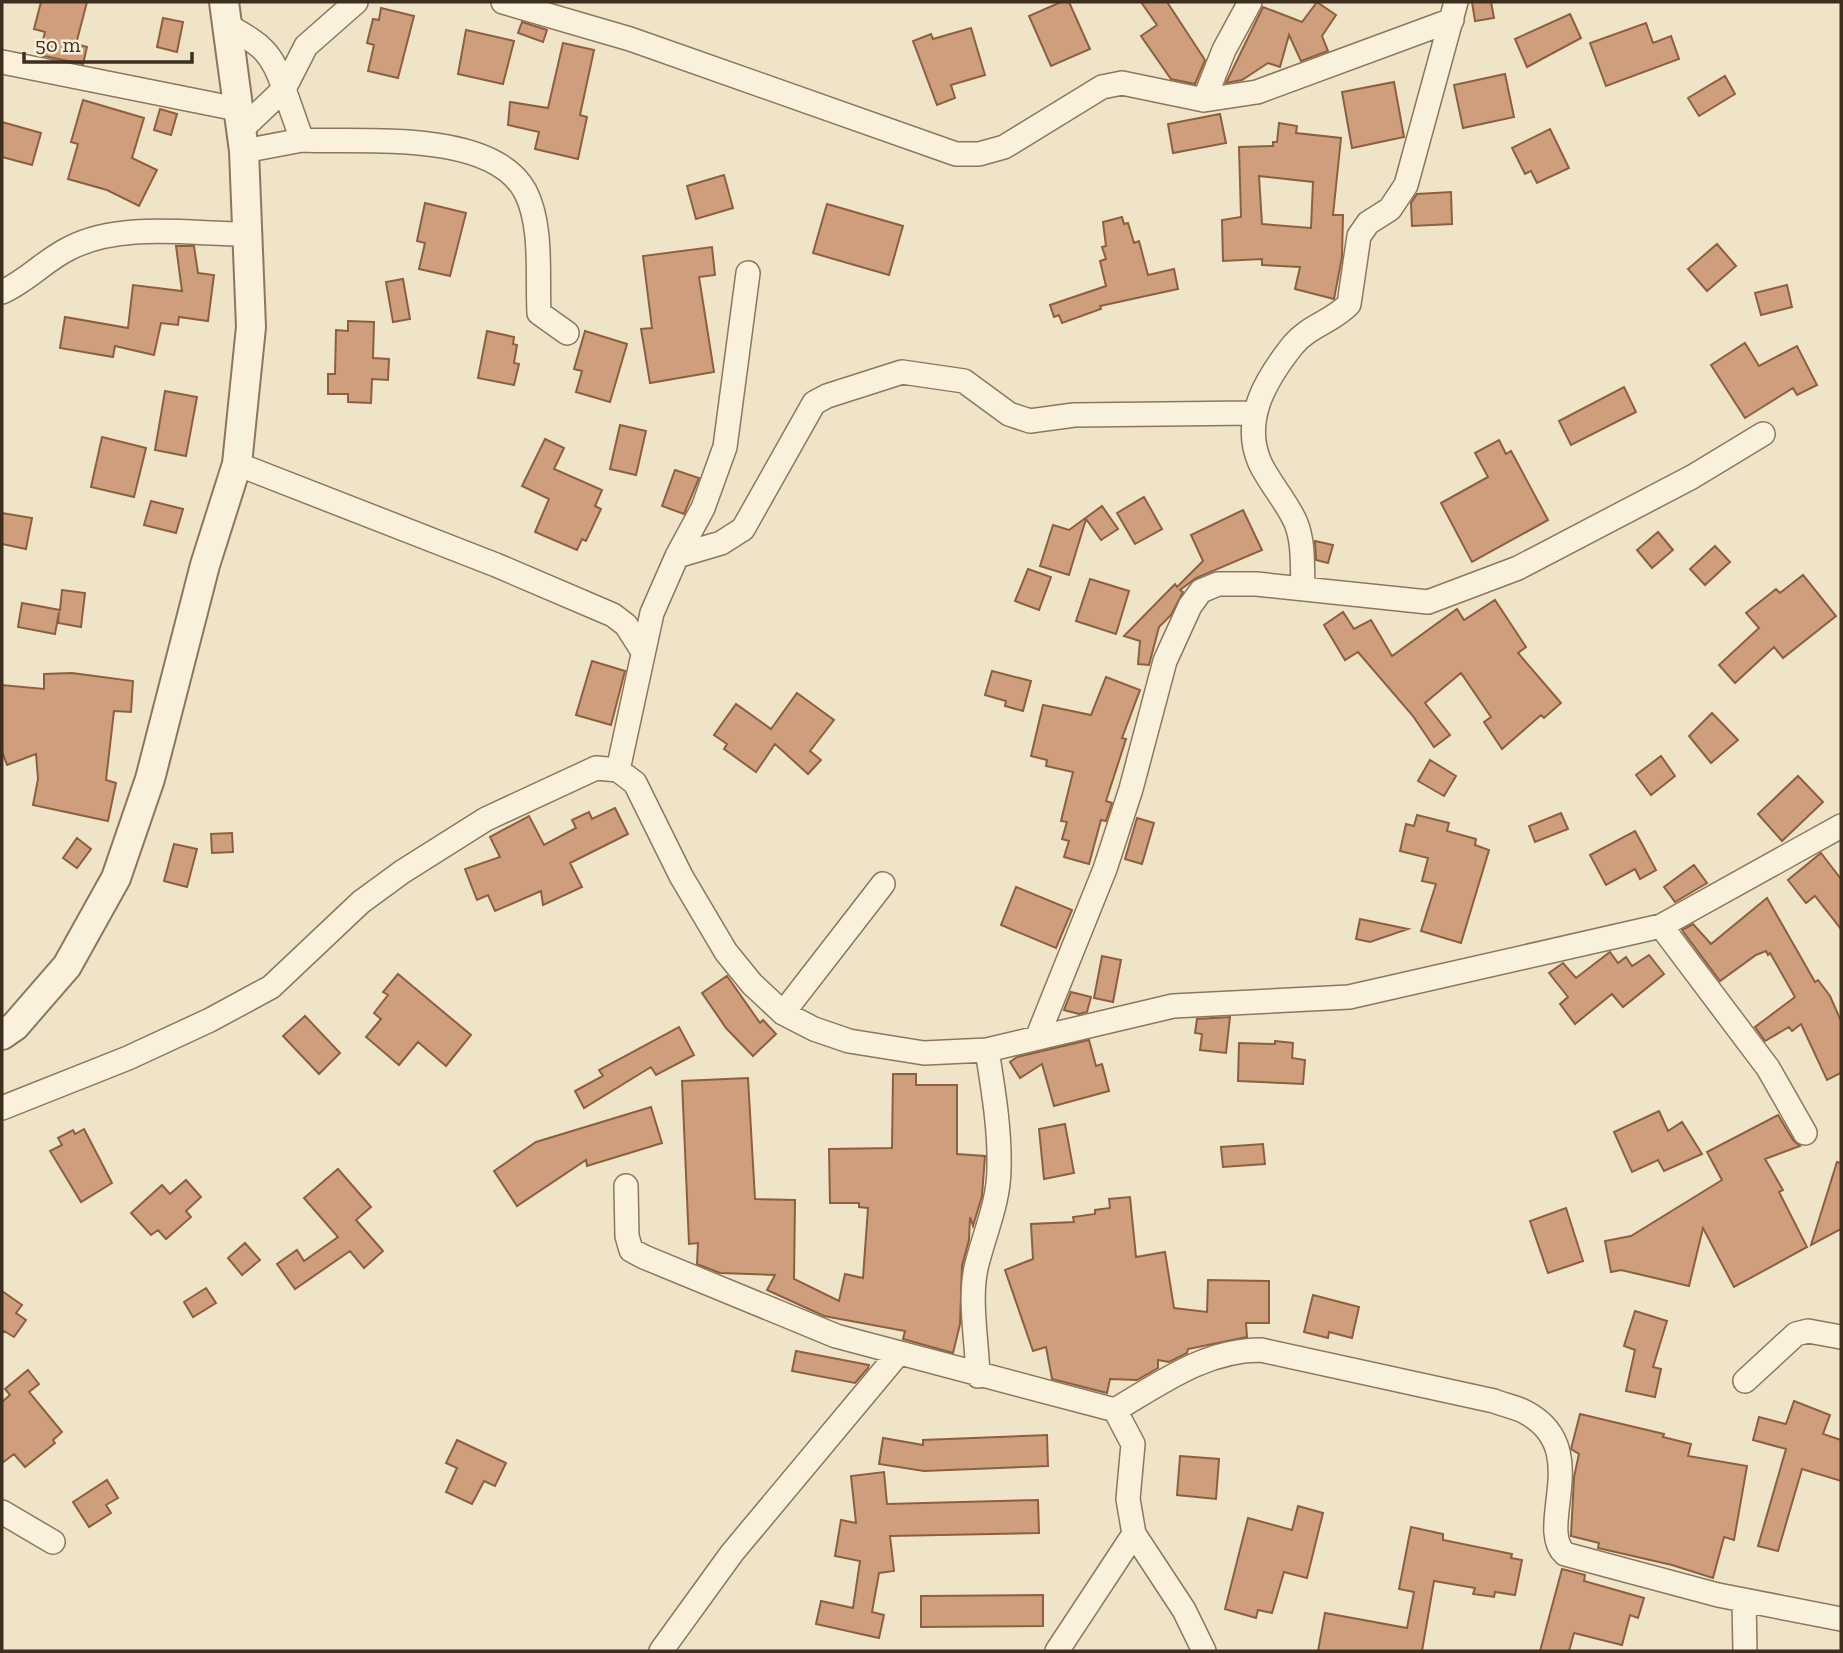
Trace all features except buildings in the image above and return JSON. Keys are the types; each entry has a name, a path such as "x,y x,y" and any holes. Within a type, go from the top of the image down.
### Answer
{"street":[{"path":"241,130 284,89 306,46 356,2"},
{"path":"503,2 578,22 956,154 979,154 1004,147 1102,87 1122,83 1204,100 1257,92 1454,11"},
{"path":"1204,100 1224,50 1250,2"},
{"path":"1303,587 1297,525 1260,462 1251,428 1253,413 1293,345 1308,329 1342,312 1349,304 1359,236 1368,223 1390,209 1406,186 1454,11"},
{"path":"226,13 261,45 275,62 302,140"},
{"path":"2,1035 15,1026 67,966 116,877 150,779 205,565 237,464 250,327 241,130 226,13"},
{"path":"2,62 241,130 302,140 402,140 477,155 504,169 524,190 534,219 539,313 567,333"},
{"path":"2,292 15,286 67,249 92,238 127,233 246,234"},
{"path":"618,770 652,613 677,556 703,508 725,447 748,273"},
{"path":"677,556 721,543 743,529 814,403 827,396 902,372 964,382 1009,414 1030,421 1073,415 1253,413"},
{"path":"1037,1038 1105,869 1131,789 1165,661 1190,606 1201,591 1218,584 1303,587 1392,600 1427,602 1518,568 1692,477 1763,434"},
{"path":"237,464 496,565 613,615 626,625 642,650"},
{"path":"2,1108 128,1058 210,1020 271,987 361,902 486,818 596,768 618,770 635,783 681,876 726,953 783,1013 814,1029 849,1041 924,1053 987,1050 1173,1006 1349,996 1661,926 1841,826"},
{"path":"783,1013 883,884"},
{"path":"1661,926 1768,1068 1805,1133"},
{"path":"978,1376 974,1295 976,1269 993,1214 999,1170 998,1125 987,1050"},
{"path":"626,1186 627,1236 631,1250 836,1336 978,1376 1115,1410 1193,1365 1241,1350 1261,1350 1494,1401 1525,1412 1550,1436 1562,1463 1555,1533 1557,1547 1565,1554 1744,1600 1840,1619"},
{"path":"1745,1381 1796,1334 1808,1331 1841,1337"},
{"path":"661,1651 732,1553 898,1354"},
{"path":"1115,1410 1133,1444 1128,1499 1133,1534 1184,1610 1204,1651"},
{"path":"2,1512 53,1542"},
{"path":"1057,1651 1133,1534"},
{"path":"1744,1600 1745,1651"}]}
